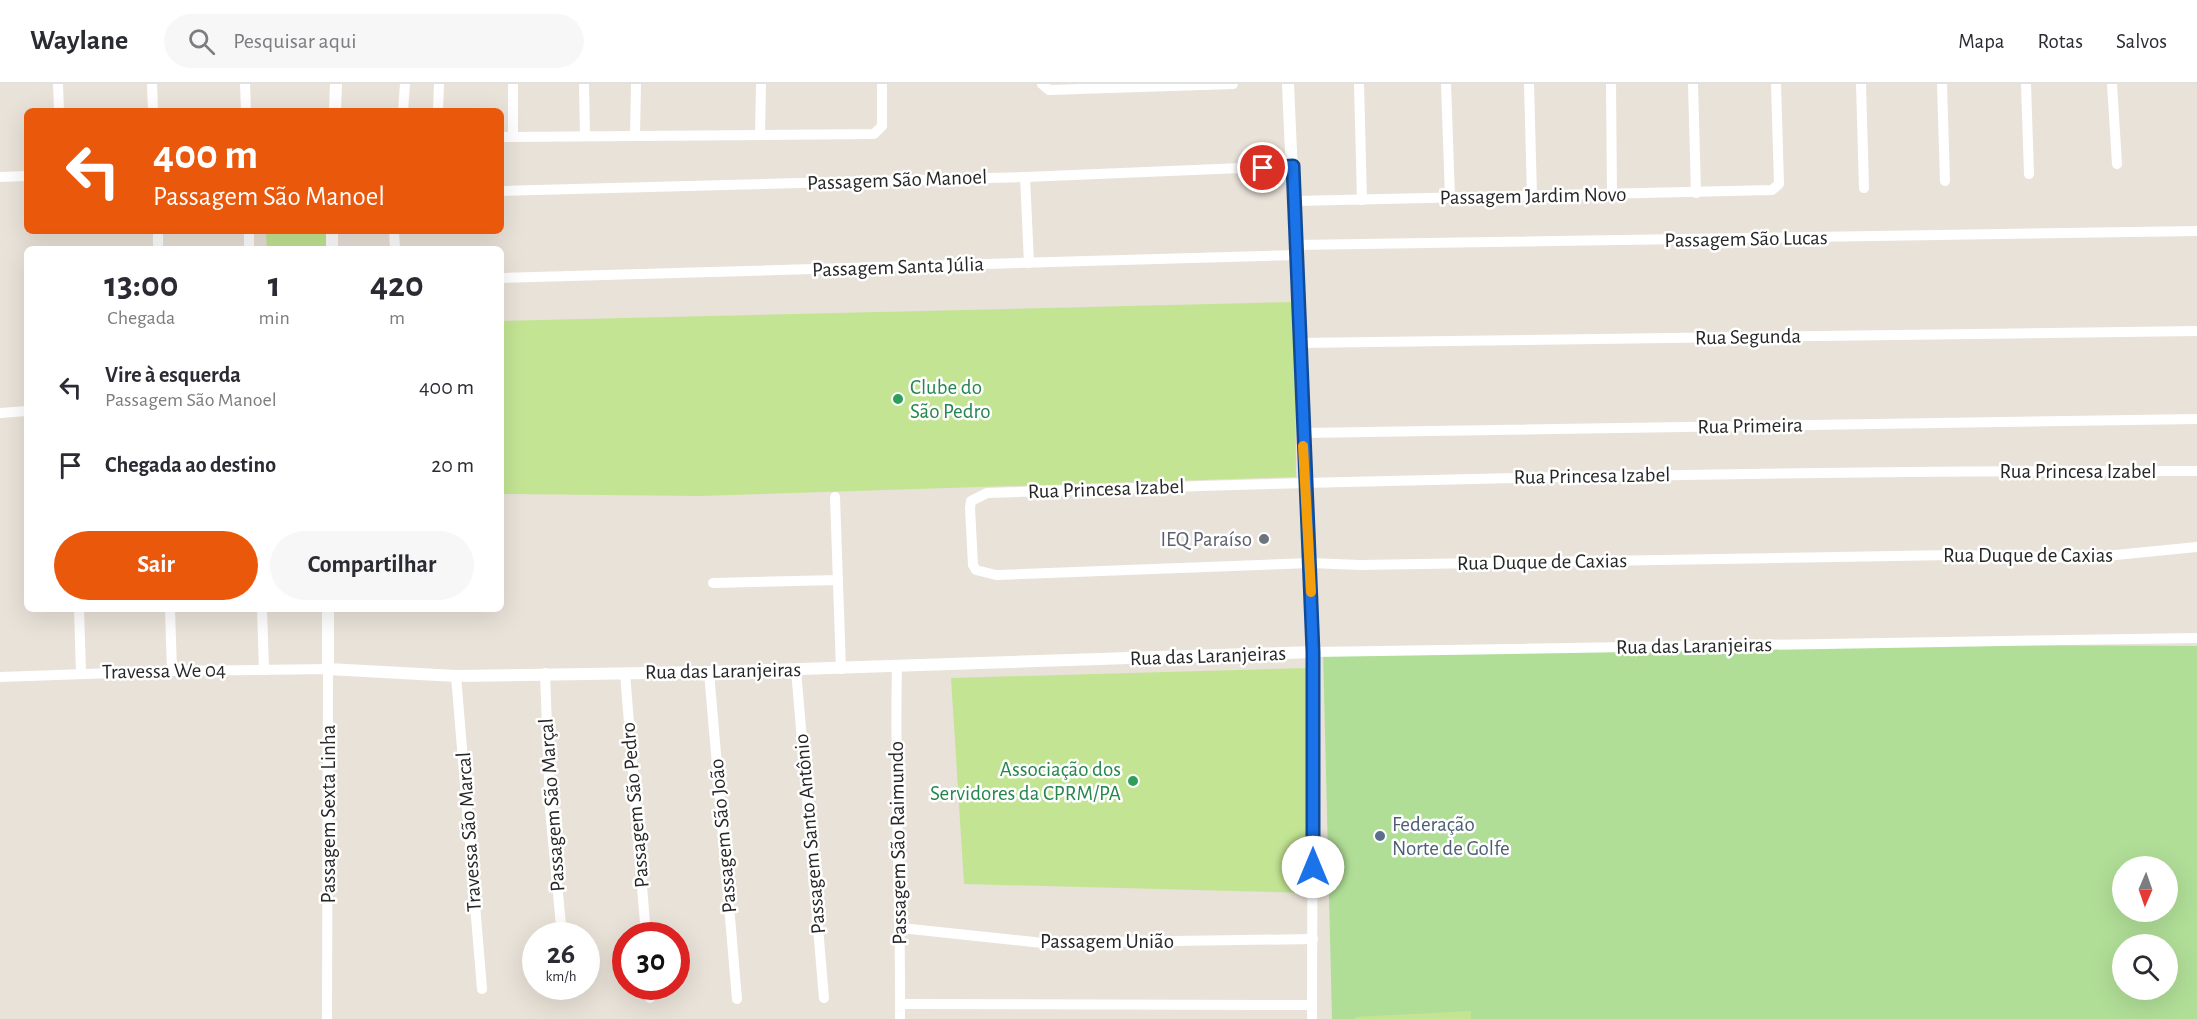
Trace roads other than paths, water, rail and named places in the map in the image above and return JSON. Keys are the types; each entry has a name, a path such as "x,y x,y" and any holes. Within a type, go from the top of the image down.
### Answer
{"street":[{"path":"58,84 59,108"},
{"path":"152,84 153,108"},
{"path":"245,84 246,108"},
{"path":"335,108 336,84"},
{"path":"403,108 405,84"},
{"path":"438,108 439,84"},
{"path":"513,84 513,137"},
{"path":"584,84 585,136"},
{"path":"635,135 636,84"},
{"path":"760,134 761,84"},
{"path":"504,137 874,134 882,126 882,84"},
{"path":"1042,84 1049,90 1233,84"},
{"path":"1288,84 1313,652 1312,1019"},
{"path":"1359,84 1362,200"},
{"path":"1446,84 1450,197"},
{"path":"1529,84 1532,195"},
{"path":"1611,84 1612,194"},
{"path":"1693,84 1696,193"},
{"name":"Passagem Jardim Novo","path":"1294,201 1772,190 1779,184 1776,84"},
{"path":"1861,84 1864,188"},
{"path":"1942,84 1945,181"},
{"path":"2026,84 2029,174"},
{"path":"2112,84 2117,164"},
{"name":"Passagem São Manoel","path":"504,191 1025,177 1293,166"},
{"path":"0,177 24,176"},
{"path":"1025,177 1029,263"},
{"name":"Passagem São Lucas","path":"1295,250 2197,231"},
{"name":"Passagem Santa Júlia","path":"504,278 1029,263 1295,250"},
{"name":"Rua Segunda","path":"1299,343 2197,331"},
{"path":"0,413 24,411"},
{"name":"Rua Primeira","path":"1303,433 2197,419"},
{"name":"Rua Princesa Izabel","path":"987,493 1305,482 1873,471 2197,471"},
{"name":"Rua Duque de Caxias","path":"987,493 971,501 970,508 973,566 984,573 1310,563 1372,565 1952,555 2085,558 2197,547"},
{"path":"835,497 841,669"},
{"path":"713,583 838,580"},
{"path":"79,612 81,673"},
{"path":"170,612 172,670"},
{"path":"262,612 264,670"},
{"name":"Passagem Sexta Linha","path":"327,1019 328,612"},
{"name":"Rua das Laranjeiras","path":"328,669 456,676 709,672 897,668 1313,652 2197,638"},
{"name":"Passagem São Raimundo","path":"897,668 895,763 901,928 900,1019"},
{"name":"Travessa We 04","path":"0,677 172,670 328,669"},
{"name":"Passagem Santo Antônio","path":"796,670 824,998"},
{"name":"Passagem São João","path":"709,672 737,999"},
{"name":"Passagem São Marçal","path":"545,673 550,809 561,922"},
{"name":"Passagem São Pedro","path":"625,673 645,922"},
{"name":"Travessa São Marcal","path":"456,676 482,989"},
{"name":"Passagem União","path":"901,928 1043,943 1313,939"},
{"path":"900,1004 1312,1005"}],"place":[{"name":"Clube do São Pedro","path":"898,399"},
{"name":"IEQ Paraíso","path":"1264,539"},
{"name":"Associação dos Servidores da CPRM/PA","path":"1133,781"},
{"name":"Federação Norte de Golfe","path":"1380,836"}]}
